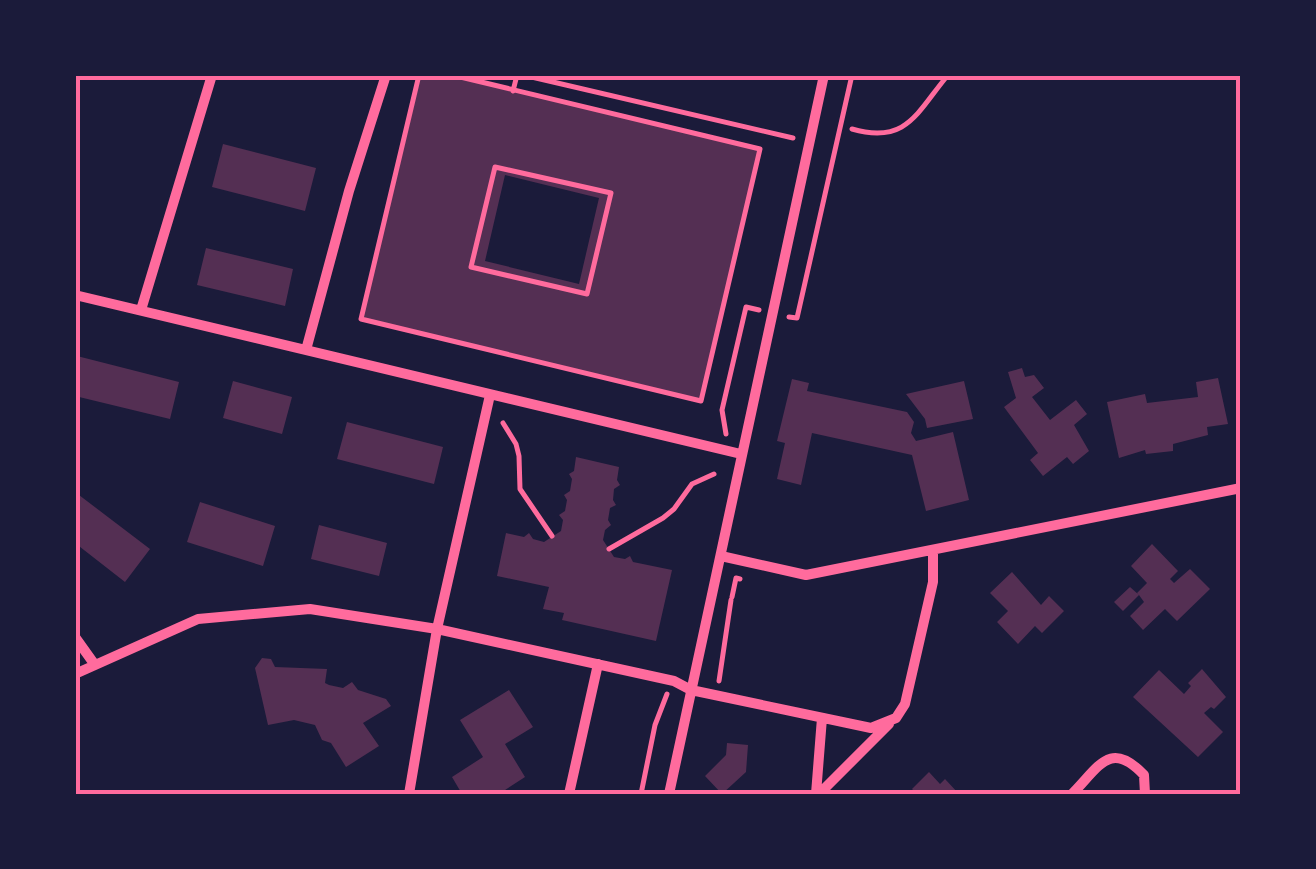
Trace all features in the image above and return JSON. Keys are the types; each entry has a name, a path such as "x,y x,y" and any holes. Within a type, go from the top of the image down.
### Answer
{"street":[{"path":"141,310 212,75"},
{"path":"306,350 348,191 386,75"},
{"path":"670,794 824,75"},
{"path":"75,296 741,454"},
{"path":"409,794 438,629 490,396"},
{"path":"721,556 806,575 1241,488"},
{"path":"818,794 896,718 905,704 934,582 934,550"},
{"path":"75,674 198,620 310,608 438,629 674,681 691,690 871,728 896,718"},
{"path":"75,637 95,666"},
{"path":"568,794 598,664"},
{"path":"818,794 822,718"},
{"path":"1072,794 1108,758 1117,756 1130,760 1144,775 1145,794"}],"path":[{"path":"419,75 361,319 700,401 760,149 452,75"},
{"path":"513,90 520,75 809,142"},
{"path":"786,316 796,318 852,75"},
{"path":"852,129 873,135 900,130 948,75"},
{"path":"629,118 633,101"},
{"path":"495,167 611,194 587,294 472,267 495,167"},
{"path":"726,437 722,410 744,312 746,307 760,310"},
{"path":"502,423 516,444 520,488 552,536"},
{"path":"609,548 663,518 674,509 685,490 714,474"},
{"path":"718,685 731,600"},
{"path":"640,794 664,698"}],"building":[{"path":"421,75 447,75 759,150 700,399 363,318","holes":["505,175 599,198 579,284 485,261"]},
{"path":"223,144 316,168 305,211 212,187"},
{"path":"206,248 293,269 285,306 197,285"},
{"path":"77,356 179,382 170,419 75,396"},
{"path":"1022,368 1025,377 1034,375 1044,388 1032,397 1050,420 1076,400 1087,414 1074,425 1089,451 1073,464 1067,457 1043,476 1030,460 1038,453 1004,407 1016,398 1008,372"},
{"path":"1218,378 1228,424 1207,427 1208,435 1173,444 1173,451 1146,454 1145,450 1119,458 1107,402 1145,394 1147,403 1198,397 1196,382"},
{"path":"792,379 809,383 807,391 907,412 914,422 911,433 916,441 953,432 969,500 926,511 912,455 812,433 801,485 777,479 785,443 777,441"},
{"path":"233,381 292,397 282,434 223,418"},
{"path":"964,381 973,419 927,428 925,419 906,394"},
{"path":"347,422 443,447 434,484 337,459"},
{"path":"576,457 619,467 620,485 614,489 613,500 616,505 610,508 611,525 603,540 614,557 630,556 633,562 672,570 656,641 562,620 564,613 543,609 549,587 497,576 506,533 524,537 529,533 533,539 544,542 561,531 563,520 559,515 565,511 564,495 570,491 569,474 574,471"},
{"path":"79,495 150,549 125,582 75,543 75,500"},
{"path":"200,502 275,526 263,566 187,542"},
{"path":"319,525 387,543 379,576 311,559"},
{"path":"1152,544 1178,571 1170,579 1174,583 1190,569 1210,589 1177,621 1165,609 1143,630 1130,616 1144,602 1137,593 1147,583 1131,566"},
{"path":"1012,572 1041,605 1049,596 1064,611 1042,633 1035,626 1018,644 997,622 1008,611 990,593"},
{"path":"1130,587 1139,595 1123,611 1114,602"},
{"path":"262,658 271,659 275,667 327,669 325,683 343,688 352,682 358,690 386,699 391,706 363,723 379,746 346,767 331,743 322,740 315,725 294,720 268,725 255,668"},
{"path":"1202,669 1226,697 1204,713 1223,732 1198,757 1133,697 1159,670 1184,694 1191,686 1188,683"},
{"path":"509,690 533,727 505,744 525,777 499,794 462,794 452,777 483,757 460,720"},
{"path":"727,743 748,745 746,772 722,794 705,776 726,755"},
{"path":"929,772 940,784 945,779 959,794 917,794 912,789"}]}
